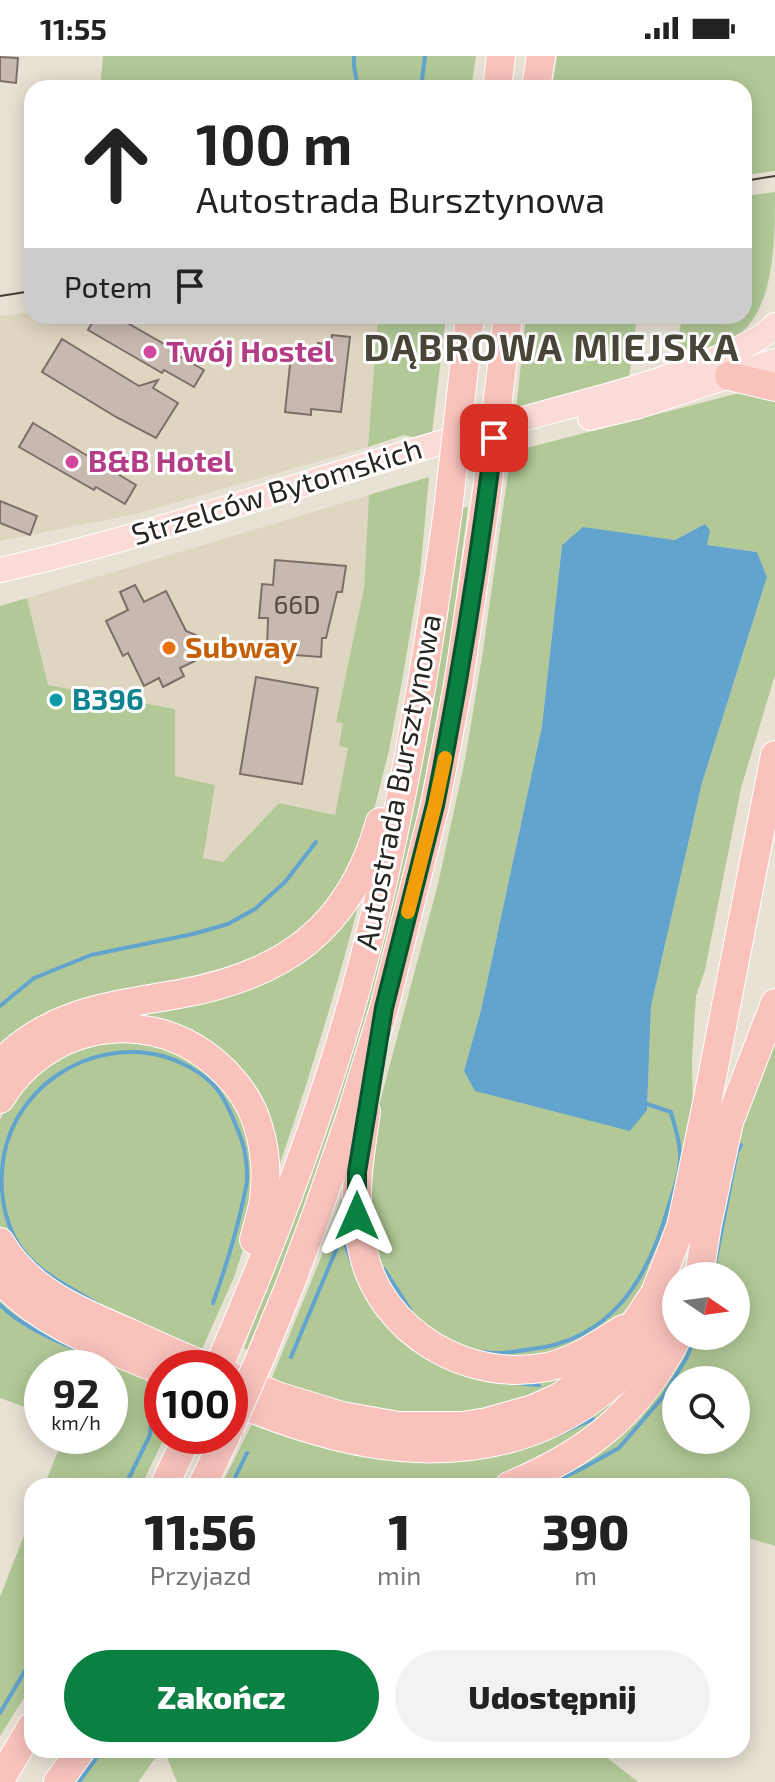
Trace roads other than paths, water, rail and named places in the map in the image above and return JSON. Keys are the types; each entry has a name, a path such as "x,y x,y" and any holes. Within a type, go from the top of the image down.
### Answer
{"highway":[{"path":"498,80 501,56"},
{"path":"537,80 541,56"},
{"name":"Autostrada Bursztynowa","path":"225,1350 301,1160 344,1031 378,905 403,793 416,716 448,510 469,324"},
{"name":"Autostrada Bursztynowa","path":"248,1386 290,1285 351,1115 384,1008 435,805 458,686 486,498 507,324"},
{"path":"729,376 775,387"},
{"path":"0,1064 30,1037 63,1020 234,981 269,967 305,944 335,913 357,882 371,851 396,762 416,716"},
{"path":"248,1384 342,1416 399,1426 463,1426 533,1409 558,1398 603,1365 622,1343 660,1283 687,1204 775,755"},
{"path":"701,1262 729,1122 775,1003"},
{"path":"384,1008 357,1172 356,1197 363,1255 379,1292 398,1318 444,1353 479,1366 510,1369 548,1366 571,1359 635,1321"},
{"path":"0,1099 9,1084 31,1062 55,1046 108,1028 139,1029 173,1037 196,1048 233,1080 257,1124 265,1160 265,1186 225,1350"},
{"path":"692,1262 707,1225"},
{"path":"0,1242 27,1277 50,1295 168,1350"},
{"path":"0,1279 13,1295 39,1313 144,1363"},
{"path":"248,1407 298,1425 367,1443 433,1448 491,1442 525,1434 592,1400 638,1358 662,1325"},
{"path":"527,1478 580,1451 614,1424 646,1389 670,1350"},
{"path":"168,1478 179,1454"},
{"path":"206,1478 217,1454"},
{"path":"0,1780 24,1740"},
{"path":"38,1782 54,1758"},
{"path":"58,1782 75,1758"}],"main road":[{"name":"Strzelców Bytomskich","path":"0,570 93,547 457,438 645,386 738,349 775,325"},
{"name":"Strzelców Bytomskich","path":"0,588 248,518 470,449 639,406 775,361"}],"water":[{"path":"705,524 710,530 707,545 757,552 767,577 702,783 651,1006 647,1110 630,1131 475,1091 464,1071 481,1010 542,726 562,545 583,527 675,540"}],"waterway":[{"path":"354,56 357,80"},
{"path":"422,80 425,56"},
{"path":"0,1006 34,978 91,955 228,924 255,909 285,882 316,842"},
{"path":"99,1305 49,1275 18,1244 6,1214 2,1172 7,1143 18,1116 35,1094 81,1062 108,1054 137,1052 173,1059 206,1079 224,1100 243,1143 246,1188 213,1303"},
{"path":"483,1352 532,1349 560,1343 584,1333 622,1302 637,1281 660,1234 680,1161 671,1112 647,1104"},
{"path":"715,1262 737,1152 741,1145"},
{"path":"291,1357 339,1243 344,1241 352,1263"},
{"path":"384,1269 411,1311"},
{"path":"0,1305 36,1331 77,1349"},
{"path":"562,1478 619,1448 662,1398 690,1350"},
{"path":"514,1383 539,1385"},
{"path":"557,1435 593,1419"},
{"path":"129,1478 144,1447"},
{"path":"235,1478 247,1454"},
{"path":"0,1713 24,1672"},
{"path":"79,1782 96,1758"}],"tram line":[{"path":"752,180 775,176"},
{"path":"0,296 24,292"}],"place":[{"name":"Twój Hostel","path":"150,352"},
{"name":"B&B Hotel","path":"72,462"},
{"name":"Subway","path":"169,648"},
{"name":"B396","path":"56,700"}],"district":[{"name":"DĄBROWA MIEJSKA","path":"552,348"}]}
